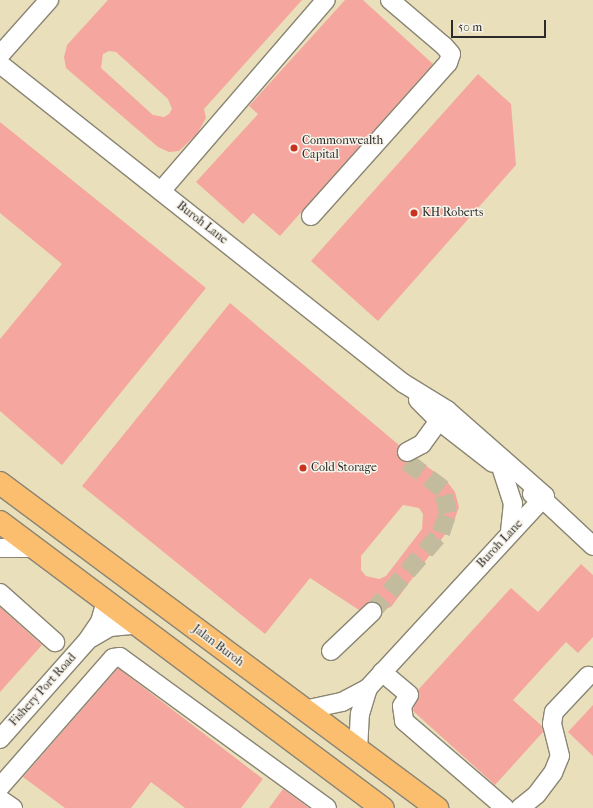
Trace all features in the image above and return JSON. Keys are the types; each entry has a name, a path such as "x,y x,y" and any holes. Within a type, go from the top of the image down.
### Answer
{"highway":[{"name":"Jalan Buroh","path":"0,483 437,808"},
{"path":"0,522 105,604 383,808"}],"street":[{"path":"0,55 49,0"},
{"path":"161,191 326,0"},
{"path":"311,216 448,63 451,54 444,46 390,0"},
{"name":"Buroh Lane","path":"0,64 403,383 439,414"},
{"path":"409,450 422,444 439,414"},
{"path":"439,414 502,470 544,500"},
{"path":"439,414 544,500 593,546"},
{"path":"502,470 513,503 510,533"},
{"name":"Buroh Lane","path":"304,710 342,702 368,688 510,533 544,500"},
{"path":"0,548 34,548"},
{"path":"0,593 54,642"},
{"name":"Fishery Port Road","path":"0,739 87,641 100,622 105,604"},
{"path":"331,651 372,612"},
{"name":"Fishery Port Road","path":"87,641 110,628 134,624"},
{"path":"0,787 113,658 120,657 327,808"},
{"path":"382,672 409,695 402,706 404,721 505,808"},
{"path":"520,808 537,794 553,773 560,756 552,724 554,712 588,676"},
{"name":"Buroh Lane","path":"358,750 360,714 368,688"},
{"path":"0,799 13,808"}],"building":[{"path":"108,0 302,0 204,109 206,118 197,134 179,151 169,152 158,147 66,68 64,57 67,45","holes":["109,51 116,52 168,99 172,109 169,114 164,117 153,115 101,68 103,54"]},
{"name":"Commonwealth Capital","path":"345,0 363,0 433,64 280,236 253,213 243,224 196,182 258,114 249,106"},
{"name":"KH Roberts","path":"478,74 511,104 516,165 378,321 311,261"},
{"path":"0,122 206,288 62,465 0,411 0,339 62,264 0,213"},
{"path":"230,303 399,445 397,452 401,461 416,459 445,479 455,492 459,507 453,524 391,607 382,610 370,602 359,610 310,578 265,634 82,486","holes":["403,505 419,508 423,514 422,529 386,576 379,579 366,576 361,570 361,556"]},
{"path":"581,564 593,575 593,637 578,653 566,642 513,700 542,726 543,732 495,785 413,711 418,690 511,588 538,612"},
{"path":"0,607 42,645 0,692"},
{"path":"118,668 263,779 241,808 185,808 151,782 131,808 65,808 23,777"},
{"path":"593,705 593,756 568,732"},
{"path":"283,789 309,808 269,808"}],"tunnel":[{"path":"372,612 441,533 448,513 443,489 402,458 407,452"}],"place":[{"name":"Commonwealth Capital","path":"294,148"},
{"name":"KH Roberts","path":"414,213"},
{"name":"Cold Storage","path":"303,468"}]}
